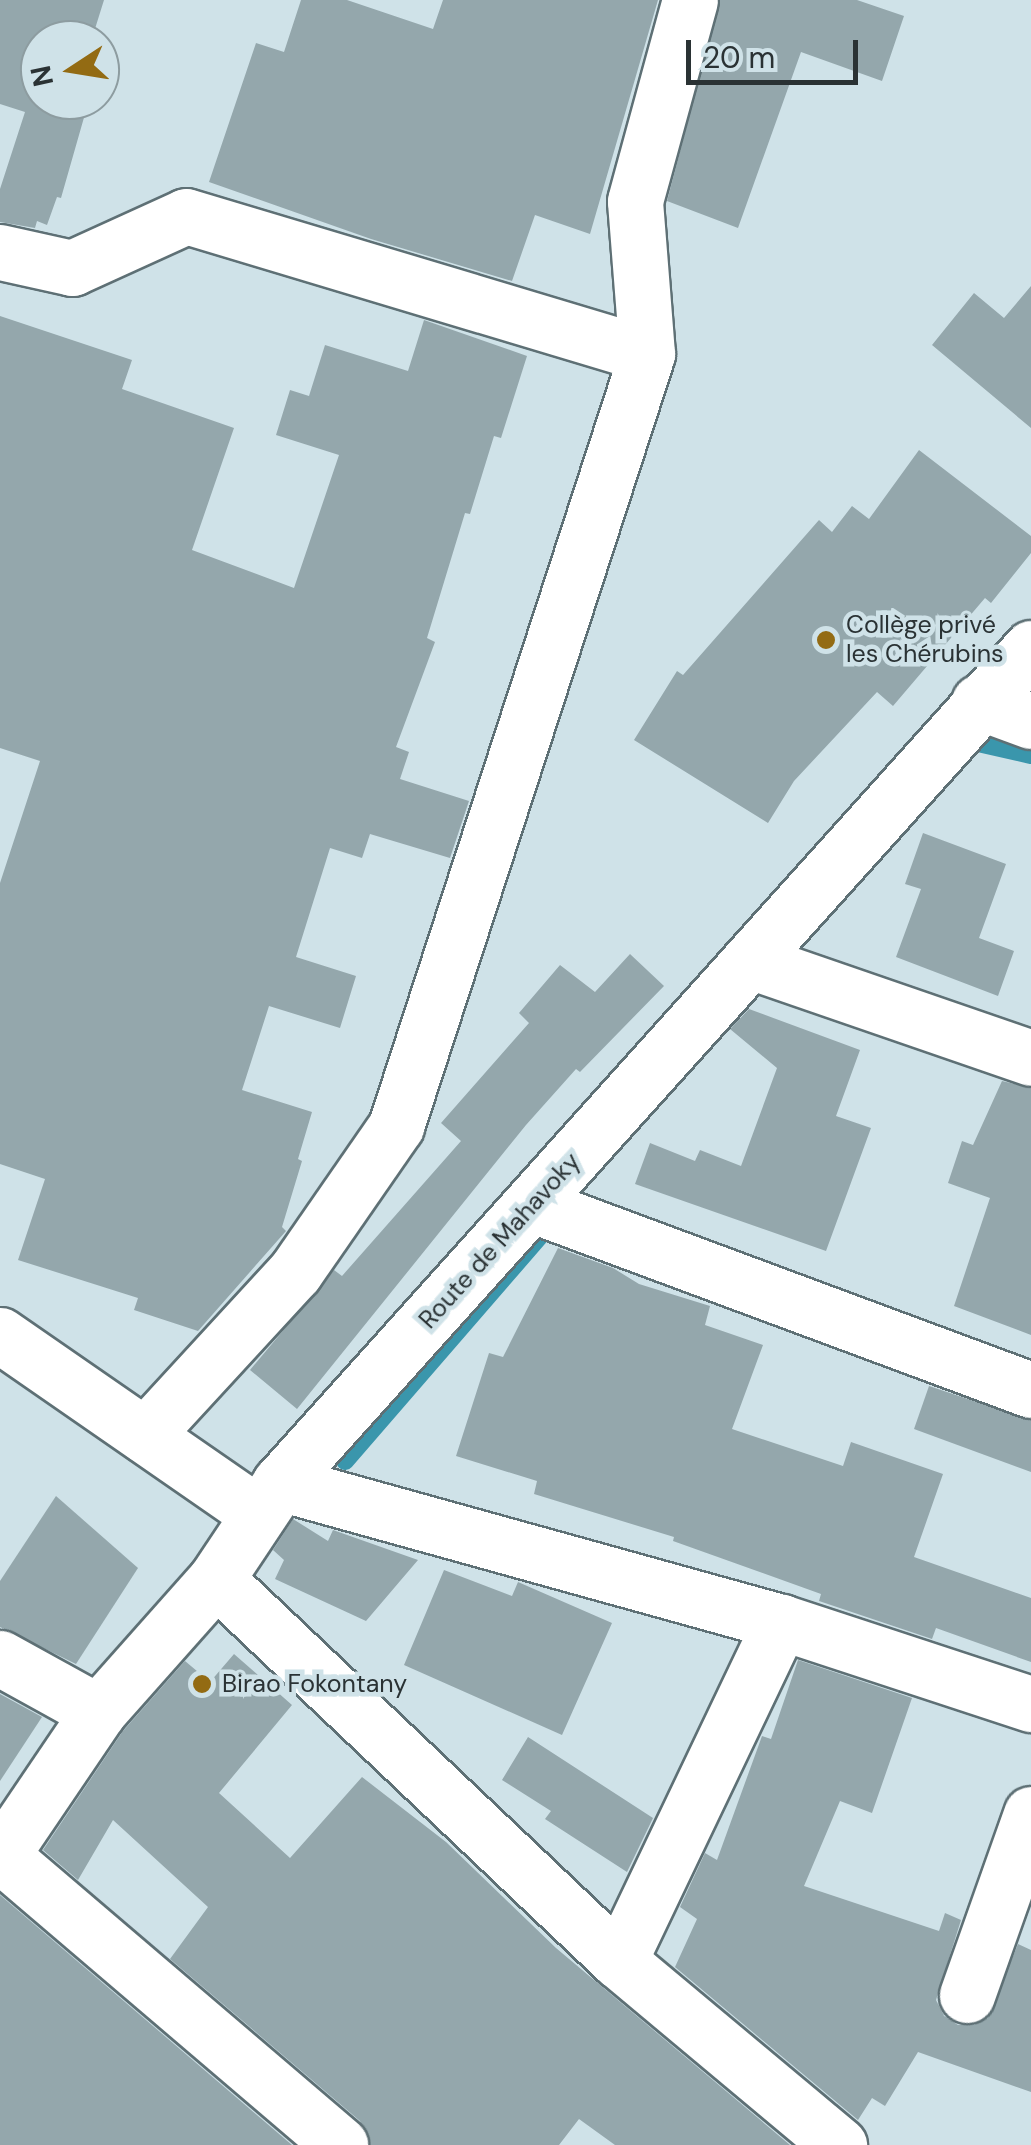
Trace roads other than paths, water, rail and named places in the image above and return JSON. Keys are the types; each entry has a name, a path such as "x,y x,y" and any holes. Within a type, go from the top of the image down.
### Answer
{"street":[{"path":"145,1435 295,1272 396,1126 647,354 635,200 690,0"},
{"path":"0,252 72,268 186,216 647,354"},
{"name":"Route de Mahavoky","path":"1,1856 98,1712 216,1579 269,1498 1031,648"},
{"path":"979,702 1031,721"},
{"path":"750,961 1031,1058"},
{"path":"533,1205 1031,1390"},
{"path":"0,1335 145,1435 269,1498 782,1622 1031,1704"},
{"path":"216,1579 619,1961 838,2145"},
{"path":"619,1961 782,1622"},
{"path":"0,1658 98,1712"},
{"path":"967,1995 1031,1814"},
{"path":"1,1856 340,2145"}],"waterway":[{"path":"978,743 1031,755"},
{"path":"345,1461 553,1221"}],"place":[{"name":"Collège privé les Chérubins","path":"826,640"},
{"name":"Birao Fokontany","path":"202,1684"}]}
